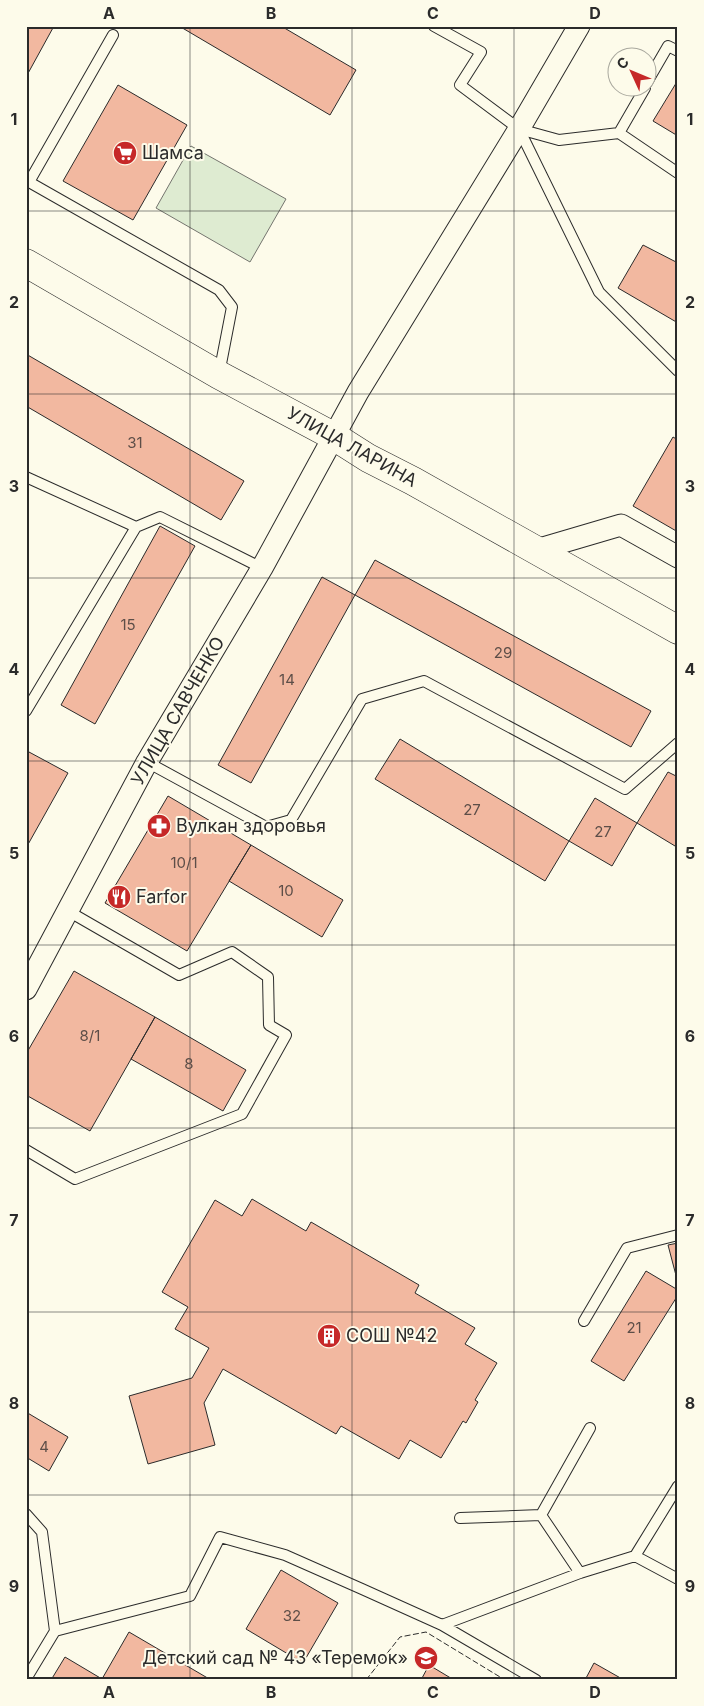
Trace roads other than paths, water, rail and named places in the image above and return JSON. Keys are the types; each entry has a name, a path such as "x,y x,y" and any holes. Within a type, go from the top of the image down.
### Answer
{"main road":[{"name":"УЛИЦА ЛАРИНА","path":"26,263 219,375 335,436 368,458 413,481 678,630"}],"street":[{"name":"УЛИЦА САВЧЕНКО","path":"26,989 146,762 262,568 358,392 519,129 579,26"},
{"path":"536,550 621,525 678,557"}],"lane":[{"path":"434,26 481,52 460,85 519,129 559,140 619,133 678,173"},
{"path":"113,34 29,182 219,290 232,307 219,375"},
{"path":"656,68 668,46 678,51"},
{"path":"619,133 639,98"},
{"path":"519,129 599,292 678,371"},
{"path":"26,477 136,527"},
{"path":"26,711 136,527 160,516 262,568"},
{"path":"146,762 266,827 291,820 362,699 424,682 625,790 678,743"},
{"path":"26,1150 75,1179 242,1114 286,1035 269,1025 268,978 232,952 179,975 68,911"},
{"path":"584,1321 627,1248 678,1235"},
{"path":"541,1515 590,1428"},
{"path":"442,1625 580,1573 635,1556 678,1486"},
{"path":"26,1514 42,1532 55,1631 26,1679"},
{"path":"460,1518 541,1515"},
{"path":"541,1515 580,1573"},
{"path":"55,1631 190,1596 220,1537 285,1555 442,1625 536,1680"},
{"path":"635,1556 678,1579"}],"place":[{"name":"Шамса","path":"125,153"},
{"name":"Вулкан здоровья","path":"159,826"},
{"name":"Farfor","path":"119,897"},
{"name":"СОШ №42","path":"329,1336"},
{"name":"Детский сад № 43 «Теремок»","path":"426,1658"}]}
